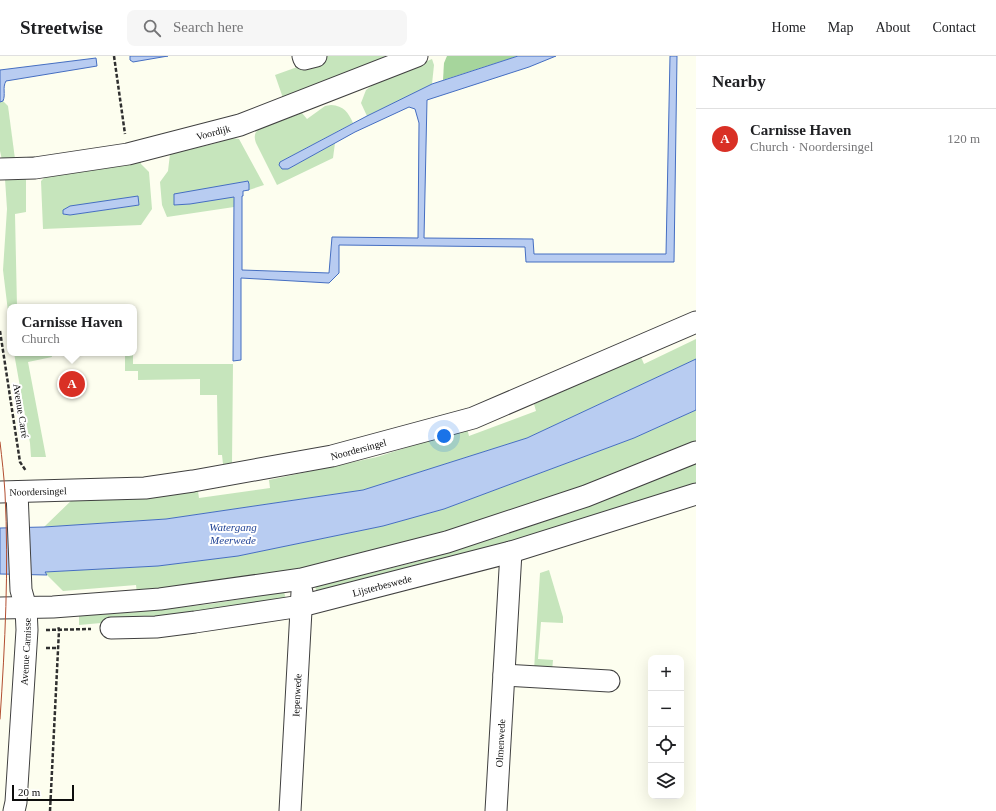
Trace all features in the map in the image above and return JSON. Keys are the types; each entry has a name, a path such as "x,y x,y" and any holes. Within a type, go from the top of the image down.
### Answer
{"street":[{"path":"303,56 304,59 316,56"},
{"name":"Voordijk","path":"0,169 35,168 128,154 240,125 412,57"},
{"name":"Noordersingel","path":"16,492 145,488 332,456 473,418 696,322"},
{"path":"0,608 53,607 160,599 302,579 447,542 586,496 696,452"},
{"name":"Avenue Carnisse","path":"14,811 16,802 27,636 26,608 21,590 19,526 16,492"},
{"name":"Lijsterbeswede","path":"111,628 156,627 302,606 511,552 696,494"},
{"name":"Olmenwede","path":"496,811 511,552"},
{"name":"Iepenwede","path":"290,811 302,606 302,579"},
{"path":"504,675 609,681"}],"path":[{"path":"114,56 128,154"},
{"name":"Avenue Carré","path":"0,330 20,462 30,478 16,492"},
{"path":"50,811 59,630 53,607"},
{"path":"59,630 111,628"}],"green space":[{"path":"328,56 386,56 284,101 275,75"},
{"path":"447,56 518,56 443,80 444,63"},
{"path":"432,59 434,65 432,84 367,116 361,103 366,90 374,84"},
{"path":"3,101 8,106 15,159 2,160 0,151 0,102"},
{"path":"331,105 345,110 353,123 280,162 288,169 335,143 333,158 277,185 256,143 256,132 259,129 302,113 307,119 325,106"},
{"path":"232,138 239,139 264,185 249,190 249,184 247,181 174,195 175,205 190,204 234,196 234,207 167,217 162,205 160,182 168,171 170,154"},
{"path":"140,160 141,164 149,172 152,209 141,225 43,229 41,181 48,174","holes":["138,196 139,205 70,215 63,214"]},
{"path":"26,176 26,212 15,214 17,304 7,304 3,270 7,209 5,179"},
{"path":"696,339 696,359 527,438 363,490 166,519 44,527 75,497 198,491 199,498 270,488 269,480 377,457 467,428 469,436 536,411 534,404 641,357 644,364"},
{"path":"15,356 52,356 28,362 46,457 31,457 30,443"},
{"path":"125,356 133,356 133,364 233,364 232,463 223,464 222,455 218,455 217,395 200,395 200,379 138,380 138,371 125,371"},
{"path":"696,410 696,442 597,483 442,535 343,561 267,576 137,593 136,585 63,591 44,572 158,566 238,556 383,526 444,509 634,438"},
{"path":"696,463 696,488 512,544 317,594 315,586 418,561 467,547 599,502"},
{"path":"549,570 563,617 563,623 541,622 538,659 553,660 552,671 534,670 540,573"},
{"path":"284,592 286,599 189,615 79,625 79,616 137,612 210,604"}],"water":[{"path":"130,56 168,56 133,62 130,60"},
{"path":"518,56 556,56 529,67 427,100 424,238 533,239 534,254 666,254 670,56 677,56 674,262 526,262 525,247 339,245 339,273 329,283 241,278 241,360 233,361 234,197 174,205 174,194 248,181 249,190 243,191 242,196 242,270 329,273 332,237 418,238 419,123 415,109 409,107 355,132 288,169 282,169 279,165 280,162 367,116 432,84"},
{"path":"96,58 97,66 6,81 4,86 4,98 3,101 0,102 0,70"},
{"path":"138,196 139,205 70,215 63,214 63,210 70,206"},
{"name":"Watergang Meerwede","path":"696,359 696,410 634,438 444,509 383,526 238,556 158,566 45,572 47,575 0,574 0,528 44,527 166,519 363,490 527,438"}],"tram line":[{"path":"0,442 4,474 7,550 5,635 0,719"}],"place":[{"name":"Carnisse Haven","path":"72,384"}]}
